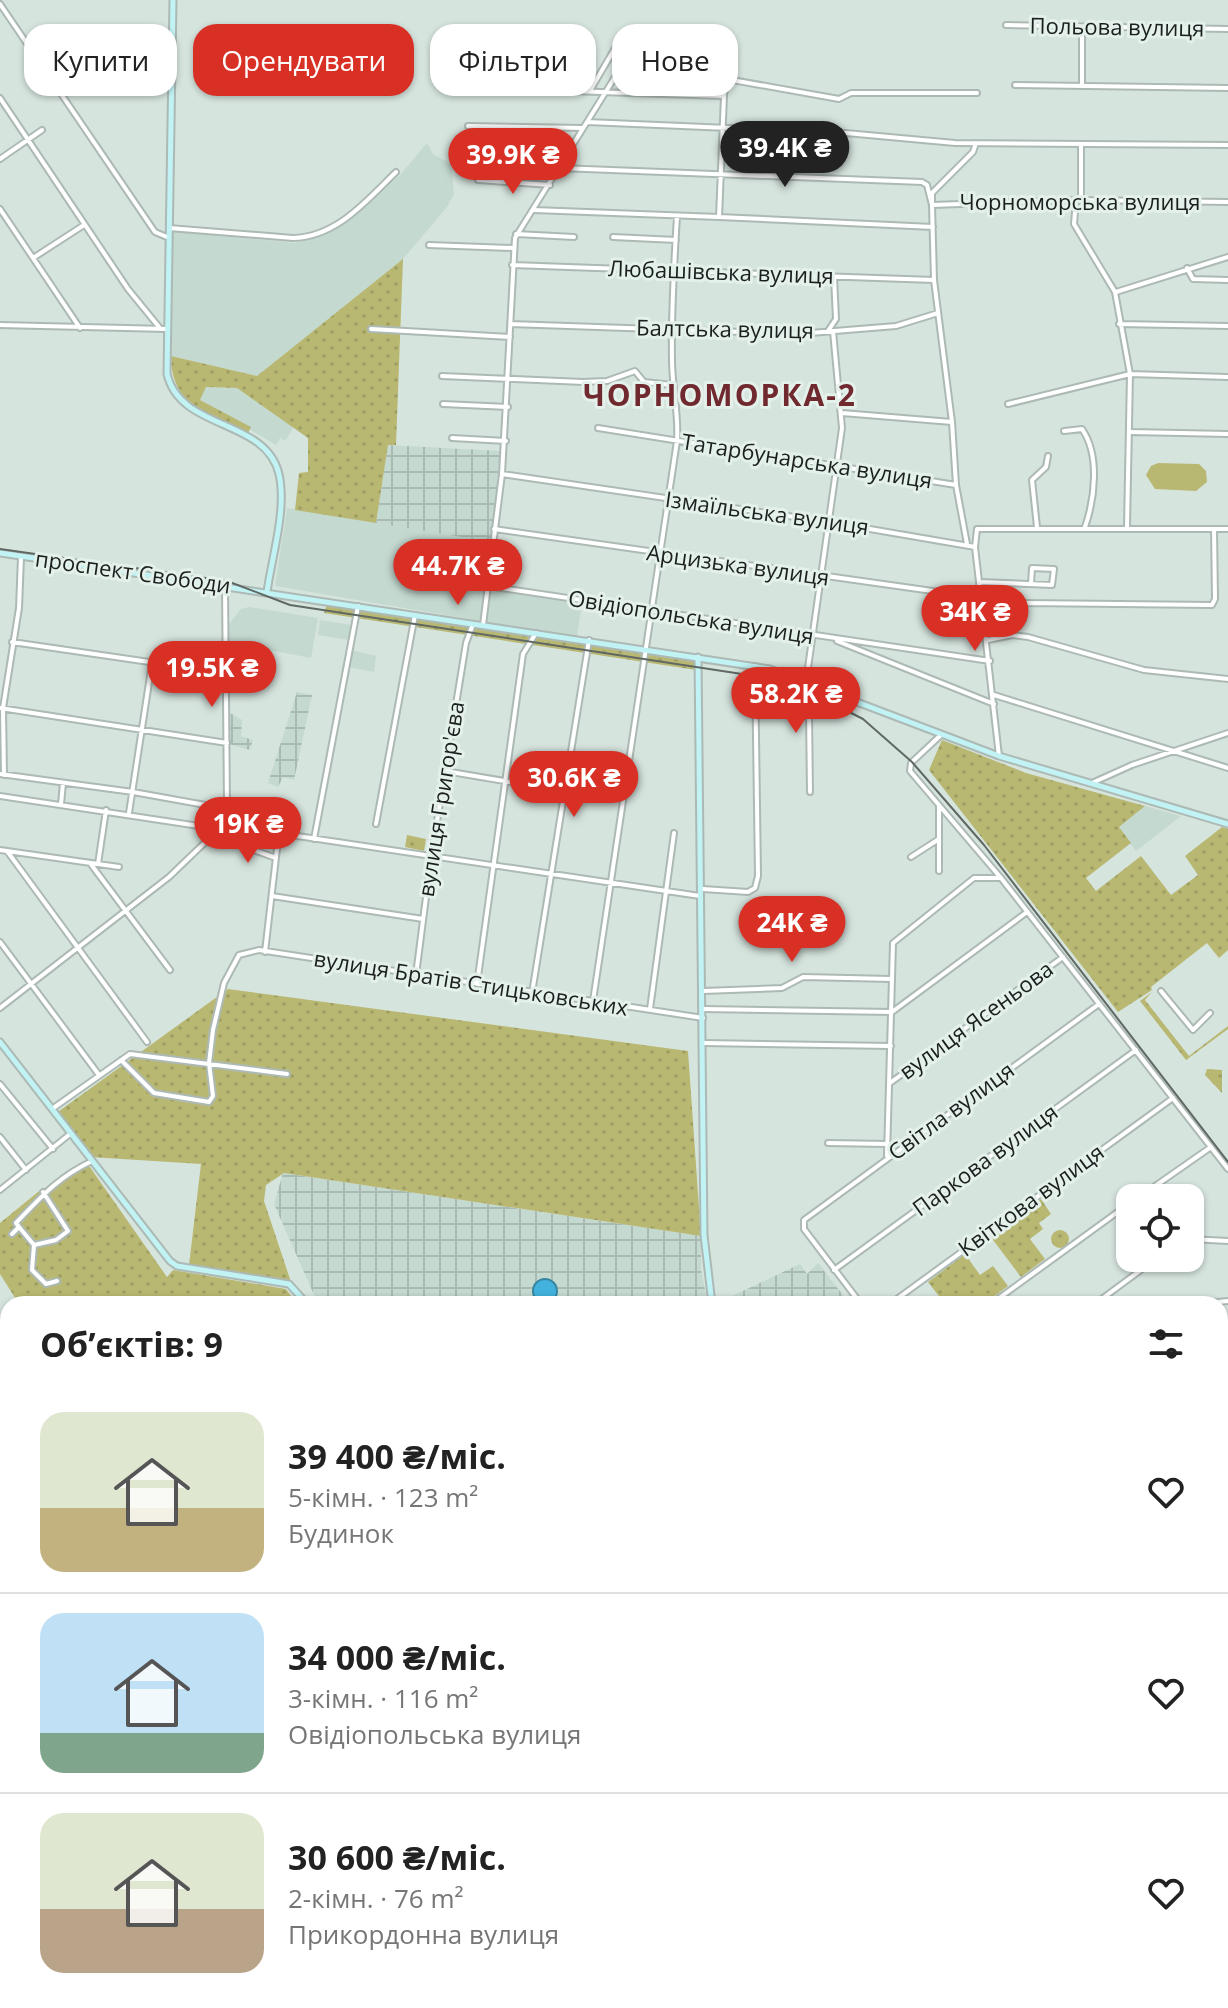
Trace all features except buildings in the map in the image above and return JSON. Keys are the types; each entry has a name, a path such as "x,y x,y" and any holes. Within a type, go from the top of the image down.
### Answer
{"main road":[{"path":"173,0 167,374 179,399 256,443 276,466 280,492 267,592"},
{"name":"проспект Свободи","path":"0,553 755,666 817,686 999,756 1088,785 1228,824"},
{"path":"698,657 703,889 704,1199 711,1296"},
{"path":"0,1042 165,1256 177,1266 289,1284 300,1296"}],"street":[{"path":"0,4 155,232 167,237"},
{"name":"Польова вулиця","path":"1006,25 1228,29"},
{"path":"1082,27 1082,86"},
{"path":"596,80 612,53"},
{"path":"483,625 506,441 512,265 516,234 550,185 623,64 629,62 839,99 851,93 977,93"},
{"path":"1015,85 1228,88"},
{"path":"596,89 724,96 719,217"},
{"path":"0,98 84,225 159,327"},
{"path":"468,126 723,128 850,133 976,143 1228,145"},
{"path":"0,159 42,130"},
{"path":"956,485 952,422 932,280 932,193 973,152 976,143"},
{"path":"1081,145 1074,224 1115,292 1130,374 1127,527"},
{"path":"478,150 567,155"},
{"path":"560,168 922,182 927,185 932,205"},
{"path":"167,227 293,238 312,236 341,223 396,172"},
{"path":"478,180 550,185"},
{"name":"Чорноморська вулиця","path":"932,205 1078,200 1228,202"},
{"path":"0,209 80,328"},
{"path":"534,210 933,227"},
{"path":"593,1001 677,441 679,411 672,385 671,328 677,216"},
{"path":"33,258 84,225"},
{"path":"516,234 574,237"},
{"path":"613,237 676,240"},
{"path":"429,245 513,248"},
{"path":"1115,292 1228,257"},
{"name":"Любашівська вулиця","path":"512,265 932,280"},
{"path":"1187,268 1193,279 1228,280"},
{"path":"806,682 839,466 842,413 830,331 836,319 834,277"},
{"name":"Балтська вулиця","path":"510,324 798,334 896,326 938,313"},
{"path":"1119,324 1228,326"},
{"path":"0,325 167,329"},
{"path":"371,329 510,337"},
{"path":"442,376 607,381 635,371 644,382 672,385"},
{"path":"1008,404 1130,374 1228,377"},
{"path":"443,404 508,407"},
{"path":"842,413 952,422"},
{"name":"Татарбунарська вулиця","path":"598,428 956,485 967,544"},
{"path":"1064,431 1082,429 1091,444 1093,501 1085,527"},
{"path":"1131,432 1228,434"},
{"path":"452,438 506,441"},
{"path":"1037,527 1032,480 1046,467 1048,456"},
{"name":"Ізмаїльська вулиця","path":"502,474 829,522 975,547"},
{"path":"999,756 974,535 982,527 1228,529"},
{"name":"Арцизька вулиця","path":"494,529 660,555 982,598"},
{"path":"1012,635 1021,606 1025,603 1210,606 1215,599 1214,529"},
{"path":"21,557 20,602 1,708 2,775 133,792 222,808 227,806 225,585"},
{"path":"979,582 1054,585 1054,569 1032,568 1031,584"},
{"name":"Овідіопольська вулиця","path":"488,586 990,661"},
{"path":"314,839 358,606"},
{"path":"376,824 415,615"},
{"name":"вулиця Григор'єва","path":"416,975 445,771 466,643 473,624"},
{"path":"477,984 523,654 536,633"},
{"path":"988,640 1012,635 1144,670 1228,679"},
{"path":"830,638 994,704"},
{"path":"532,993 589,640"},
{"path":"12,642 225,673"},
{"path":"129,813 152,663"},
{"path":"703,889 748,892 755,888 758,876 755,666"},
{"path":"810,792 809,714 817,686"},
{"path":"993,695 1228,768"},
{"path":"1,708 227,743"},
{"path":"1088,785 1174,750 1228,733"},
{"path":"942,734 908,767 1001,878 1228,1169"},
{"path":"445,771 564,791"},
{"path":"61,804 63,783"},
{"path":"0,796 129,813 219,829"},
{"path":"939,803 939,871"},
{"path":"0,1008 169,877 219,829 222,808"},
{"path":"98,864 106,810"},
{"path":"650,1010 674,833"},
{"path":"265,952 280,836 703,897"},
{"path":"911,857 939,839"},
{"path":"231,842 276,858"},
{"path":"0,850 119,867"},
{"path":"7,851 147,1042"},
{"path":"90,863 170,970"},
{"path":"887,1156 895,939 974,878 1001,878"},
{"path":"272,896 423,919"},
{"path":"703,1009 892,1012 1027,912"},
{"path":"0,942 99,1076"},
{"name":"вулиця Братів Стицьковських","path":"209,1063 224,983 239,955 265,952 703,1018"},
{"name":"вулиця Ясеньова","path":"890,1083 1063,957"},
{"path":"703,991 782,988 803,977 892,979"},
{"path":"1161,991 1193,1030 1210,1013"},
{"name":"Світла вулиця","path":"834,1270 804,1229 804,1220 887,1156 1099,1004"},
{"path":"703,1043 891,1046"},
{"name":"Паркова вулиця","path":"834,1270 1136,1050"},
{"path":"52,1110 130,1054 287,1074"},
{"path":"121,1060 154,1093 205,1102 213,1096 209,1063"},
{"path":"0,1084 53,1149"},
{"name":"Квіткова вулиця","path":"901,1296 1173,1098"},
{"path":"0,1190 70,1134"},
{"path":"0,1137 26,1170"},
{"path":"828,1143 888,1144"},
{"path":"1158,1184 1212,1147"},
{"path":"57,1281 46,1284 32,1270 34,1245 16,1223 43,1192 69,1172 92,1161"},
{"path":"34,1245 58,1239 69,1229 43,1192"},
{"path":"1002,1296 1116,1213"},
{"path":"12,1234 19,1227"},
{"path":"1204,1240 1228,1241"},
{"path":"834,1270 855,1296"},
{"path":"1106,1296 1138,1272"}],"shaded area":[{"path":"427,143 433,154 451,164 454,194 447,207 403,259 257,376 171,356 173,231 295,243 328,233 400,175"},
{"path":"206,387 237,388 295,425 285,441 280,438 276,445 200,400"},
{"path":"388,445 500,451 492,542 376,523"},
{"path":"287,508 492,542 480,621 275,586"},
{"path":"489,589 582,603 577,637 484,623"},
{"path":"249,607 318,618 311,658 229,642 229,624 241,609"},
{"path":"320,620 352,625 349,640 318,635"},
{"path":"350,650 376,656 374,672 348,667"},
{"path":"297,692 312,695 294,780 283,777 278,787 268,783"},
{"path":"230,713 242,720 241,736 253,740 250,750 229,744"},
{"path":"1145,806 1181,816 1136,851 1118,827"},
{"path":"283,1173 701,1236 701,1270 706,1296 314,1296 274,1204"},
{"path":"818,1263 844,1296 732,1296 800,1264 807,1274"}],"green space":[{"path":"403,259 396,445 388,445 376,523 295,510 299,473 308,472 308,438 237,388 206,387 200,400 251,427 248,433 206,413 185,398 178,387 171,356 257,376"},
{"path":"1158,463 1199,464 1206,471 1207,482 1196,491 1155,489 1146,475 1151,466"},
{"path":"327,604 696,658 696,670 324,613"},
{"path":"942,740 1026,773 1145,806 1119,827 1131,843 1086,878 1096,891 1141,856 1171,895 1198,875 1185,856 1222,827 1228,829 1228,950 1219,958 1207,943 1151,987 1152,990 1118,1012 929,770"},
{"path":"407,835 426,839 424,851 405,847"},
{"path":"228,989 688,1051 701,1236 284,1173 266,1185 264,1201 291,1282 189,1265 201,1164 90,1157 55,1114"},
{"path":"1152,992 1145,1000 1189,1056 1228,1026 1228,1029 1186,1060 1140,1001"},
{"path":"1207,1069 1222,1070 1222,1093 1205,1075"},
{"path":"87,1163 167,1277 173,1270 286,1289 291,1296 14,1296 0,1274 0,1223 38,1192"},
{"path":"1041,1199 1051,1214 1039,1223 1043,1229 1030,1239 1045,1259 1021,1277 990,1236"},
{"path":"1060,1230 1069,1239 1060,1248 1051,1239"},
{"path":"965,1254 980,1275 993,1266 1008,1286 995,1296 939,1296 928,1282"}],"water":[{"path":"540,1280 550,1280 556,1286 556,1296 534,1296 534,1286"}],"tram line":[{"path":"0,549 227,581 290,605 755,676 814,694 863,719 912,762 984,845 1228,1162"}],"district":[{"name":"ЧОРНОМОРКА-2","path":"720,396"}]}
